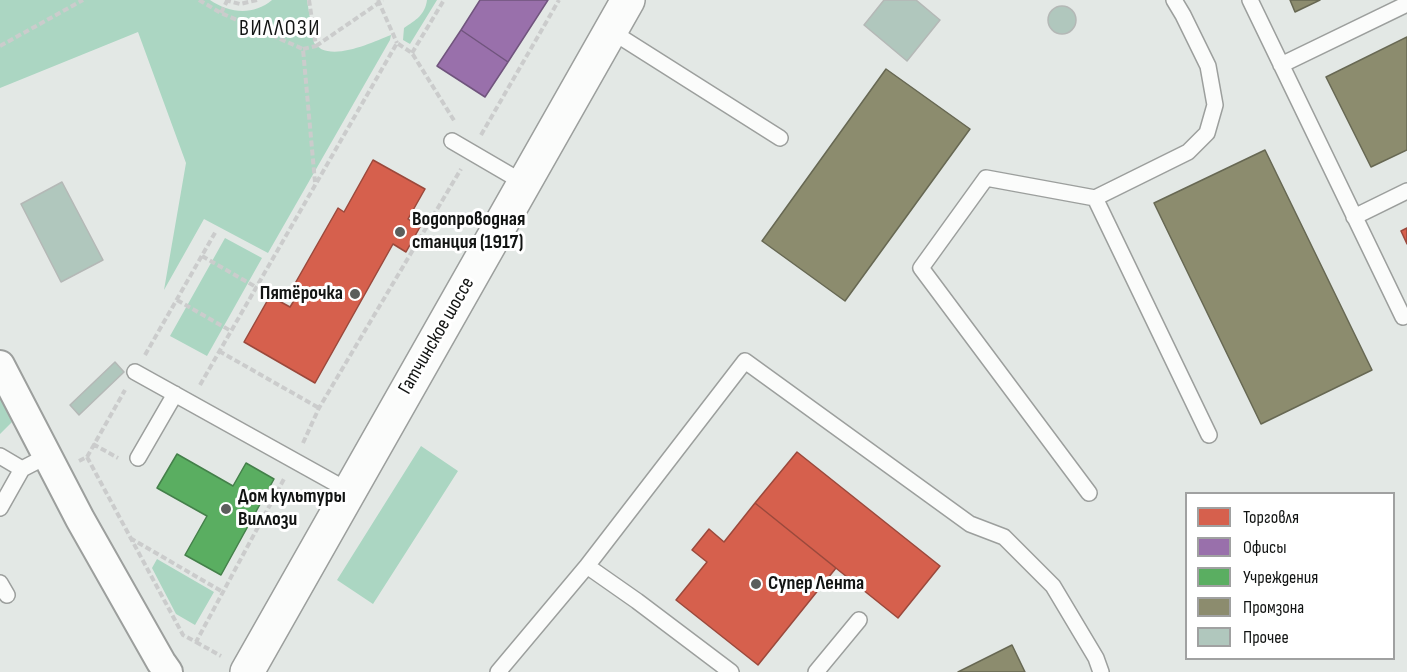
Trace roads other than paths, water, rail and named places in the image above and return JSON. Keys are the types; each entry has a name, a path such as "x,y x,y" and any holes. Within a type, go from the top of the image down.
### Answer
{"main road":[{"name":"Гатчинское шоссе","path":"235,664 349,491 628,0"}],"street":[{"path":"0,365 80,519 168,672"}],"lane":[{"path":"1089,494 921,268 986,178 1095,198 1188,152 1207,133 1215,105 1208,66 1174,0"},
{"path":"1250,0 1402,317"},
{"path":"1281,65 1407,4"},
{"path":"611,31 780,138"},
{"path":"455,135 471,152 524,183"},
{"path":"1354,217 1407,192"},
{"path":"1095,198 1209,435"},
{"path":"498,672 587,566 745,361 970,524 1004,537 1053,586 1096,658 1101,672"},
{"path":"135,372 349,491"},
{"path":"138,458 175,394"},
{"path":"0,456 22,469"},
{"path":"0,508 22,469 47,456"},
{"path":"587,566 731,672"},
{"path":"816,672 859,620"}],"place":[{"name":"Водопроводная станция (1917)","path":"400,232"},
{"name":"Пятёрочка","path":"355,294"},
{"name":"Дом культуры Виллози","path":"226,509"},
{"name":"Супер Лента","path":"756,584"}],"district":[{"name":"ВИЛЛОЗИ","path":"280,29"}]}
